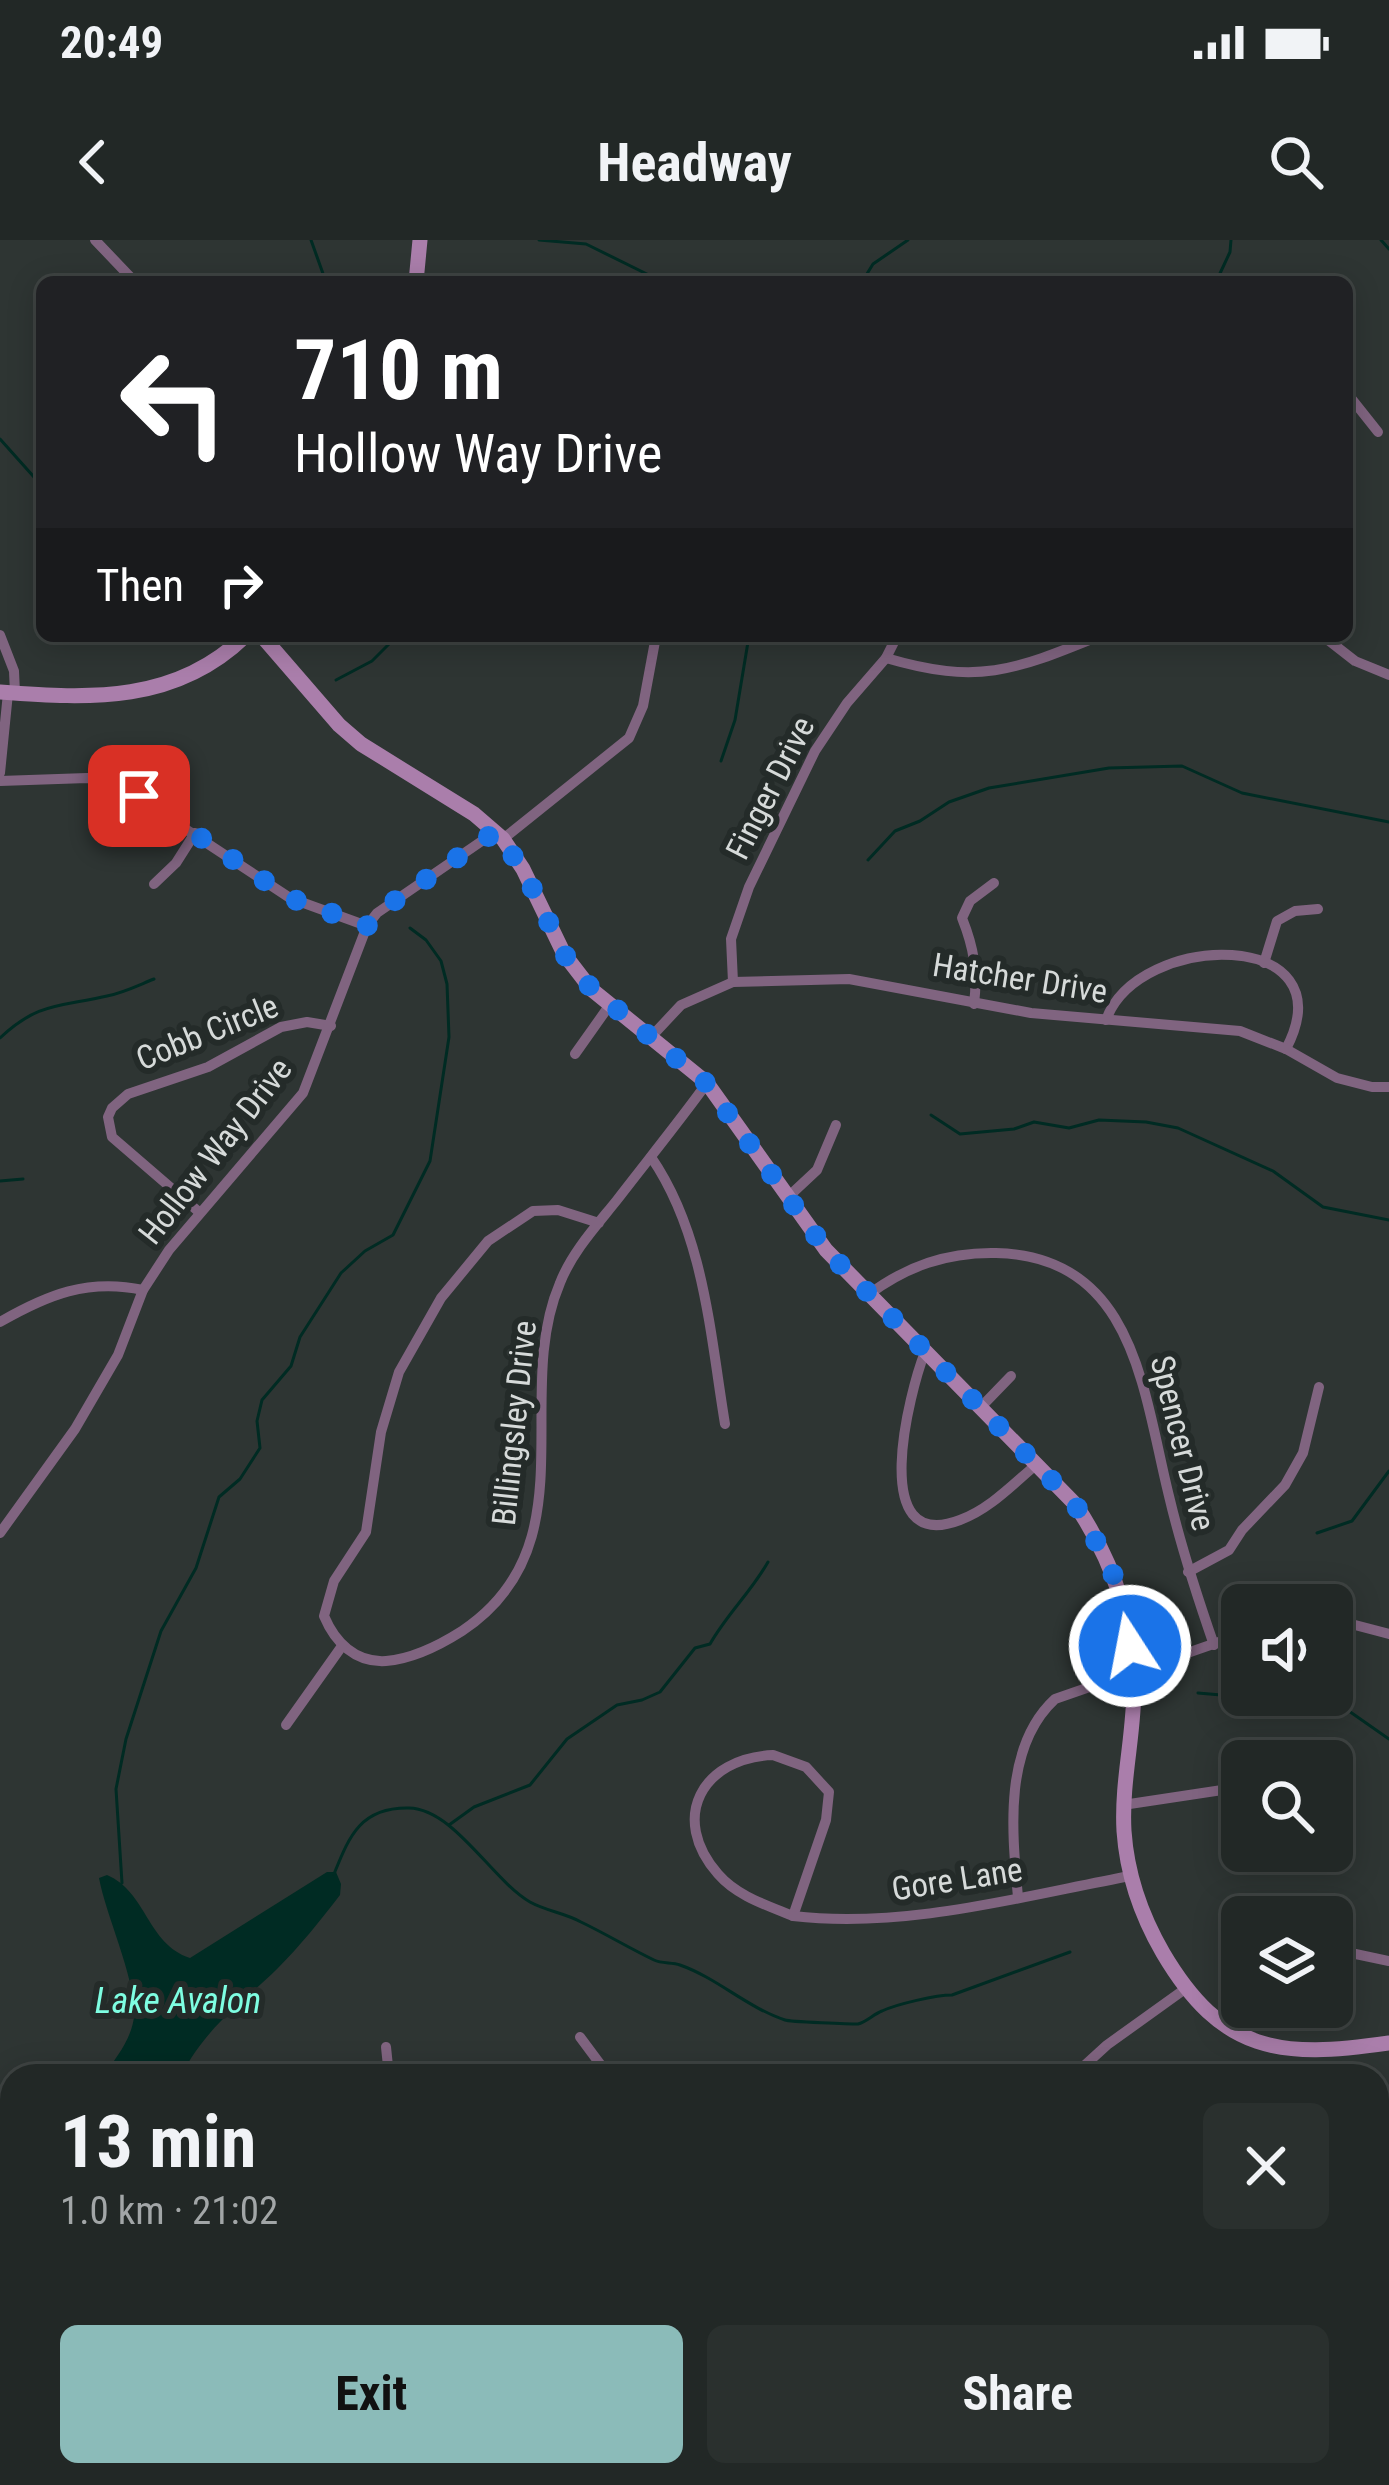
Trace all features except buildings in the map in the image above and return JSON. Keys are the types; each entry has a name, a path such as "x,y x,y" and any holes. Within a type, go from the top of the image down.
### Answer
{"street":[{"path":"95,240 129,276"},
{"path":"417,276 420,240"},
{"path":"1353,401 1378,432"},
{"path":"0,635 14,671 0,777 114,782 290,898 367,926 377,913 499,836 629,738 644,706 655,642"},
{"path":"8,693 100,694 171,685 198,674 238,642"},
{"path":"267,642 361,744 474,814 499,836 523,869 564,954 609,1006 706,1083 826,1250 1075,1504 1104,1550 1120,1593 1134,1673 1124,1805 1130,1876 1152,1934 1185,1989 1219,2024 1252,2040 1310,2051 1389,2043"},
{"name":"Finger Drive","path":"733,982 731,939 749,887 815,751 894,642"},
{"path":"886,658 934,672 980,673 1030,664 1084,642"},
{"path":"1331,642 1355,661 1389,675"},
{"path":"154,884 176,863 195,833"},
{"path":"974,1004 974,949 962,918 970,901 994,883"},
{"path":"1264,963 1277,921 1295,911 1318,909"},
{"name":"Hollow Way Drive","path":"0,1532 86,1411 118,1354 143,1290 199,1212 303,1093 367,926"},
{"path":"1106,1020 1111,1006 1130,985 1198,953 1233,953 1282,970 1294,984 1296,1030 1286,1049"},
{"name":"Hatcher Drive","path":"651,1037 681,1005 733,982 849,979 974,1004 1240,1031 1355,1084 1389,1087"},
{"path":"575,1054 609,1006"},
{"name":"Cobb Circle","path":"199,1212 112,1137 108,1117 112,1108 128,1094 208,1067 281,1027 307,1022 331,1026"},
{"name":"Billingsley Drive","path":"342,1646 374,1661 431,1649 475,1622 509,1584 529,1546 538,1513 547,1329 558,1286 599,1222 706,1083"},
{"path":"787,1198 817,1170 836,1125"},
{"path":"651,1156 672,1187 688,1226 725,1424"},
{"path":"286,1725 342,1646 324,1616 329,1595 366,1532 389,1400 427,1319 488,1241 513,1222 545,1208 599,1222"},
{"name":"Spencer Drive","path":"868,1294 897,1273 924,1262 991,1253 1028,1255 1063,1267 1092,1287 1125,1335 1139,1370 1188,1572 1214,1646"},
{"path":"0,1322 34,1302 94,1285 112,1283 143,1290"},
{"path":"925,1352 910,1398 902,1465 904,1499 913,1514 933,1525 958,1521 990,1504 1036,1464"},
{"path":"981,1407 1011,1376"},
{"path":"1188,1572 1229,1550 1286,1485 1303,1453 1319,1387"},
{"path":"0,1505 13,1516"},
{"path":"1353,1624 1389,1634"},
{"path":"1018,1898 1016,1801 1023,1742 1036,1717 1055,1699 1221,1643"},
{"name":"Gore Lane","path":"793,1916 826,1820 829,1792 819,1778 791,1759 752,1756 729,1763 704,1784 696,1814 699,1844 730,1886 793,1916 886,1920 1130,1876"},
{"path":"1124,1805 1221,1790"},
{"path":"1353,1953 1389,1961"},
{"path":"1086,2064 1185,1989"},
{"path":"580,2037 600,2064"},
{"path":"386,2047 388,2064"}],"water":[{"name":"Lake Avalon","path":"327,1872 336,1872 340,1895 285,1960 212,2030 188,2064 111,2064 126,2041 134,2003 99,1878 107,1875 120,1883 165,1942 190,1958"}],"waterway":[{"path":"311,240 324,276"},
{"path":"539,240 586,244 651,276"},
{"path":"866,276 873,264 908,240"},
{"path":"1219,276 1231,240"},
{"path":"1381,240 1389,249"},
{"path":"0,439 36,479"},
{"path":"336,680 372,661 391,642"},
{"path":"721,761 735,720 748,642"},
{"path":"868,860 895,831 949,802 989,788 1109,768 1182,766 1242,793 1389,822"},
{"path":"122,1883 116,1789 126,1739 161,1631 196,1568 219,1497 240,1479 260,1448 257,1421 262,1400 291,1366 300,1337 341,1273 365,1251 393,1235 430,1161 449,1037 447,984 441,961 410,928"},
{"path":"0,1038 38,1012 113,995 154,979"},
{"path":"931,1115 960,1134 1014,1129 1034,1122 1069,1128 1099,1120 1178,1128 1273,1171 1323,1207 1389,1220"},
{"path":"0,1181 23,1179"},
{"path":"1317,1533 1352,1521 1389,1471"},
{"path":"449,1825 474,1807 530,1785 567,1739 617,1705 660,1692 695,1648 710,1644 768,1562"},
{"path":"1198,1693 1326,1695 1389,1739"},
{"path":"334,1874 351,1837 368,1819 392,1809 426,1811 457,1832 530,1902 575,1919 654,1960 694,1971 789,2021 858,2024 889,2008 952,1995 1070,1952"}],"route":[{"path":"139,796 290,898 367,926 377,913 495,832 523,869 576,971 609,1006 706,1083 826,1250 1075,1504 1112,1570 1130,1646"}]}
